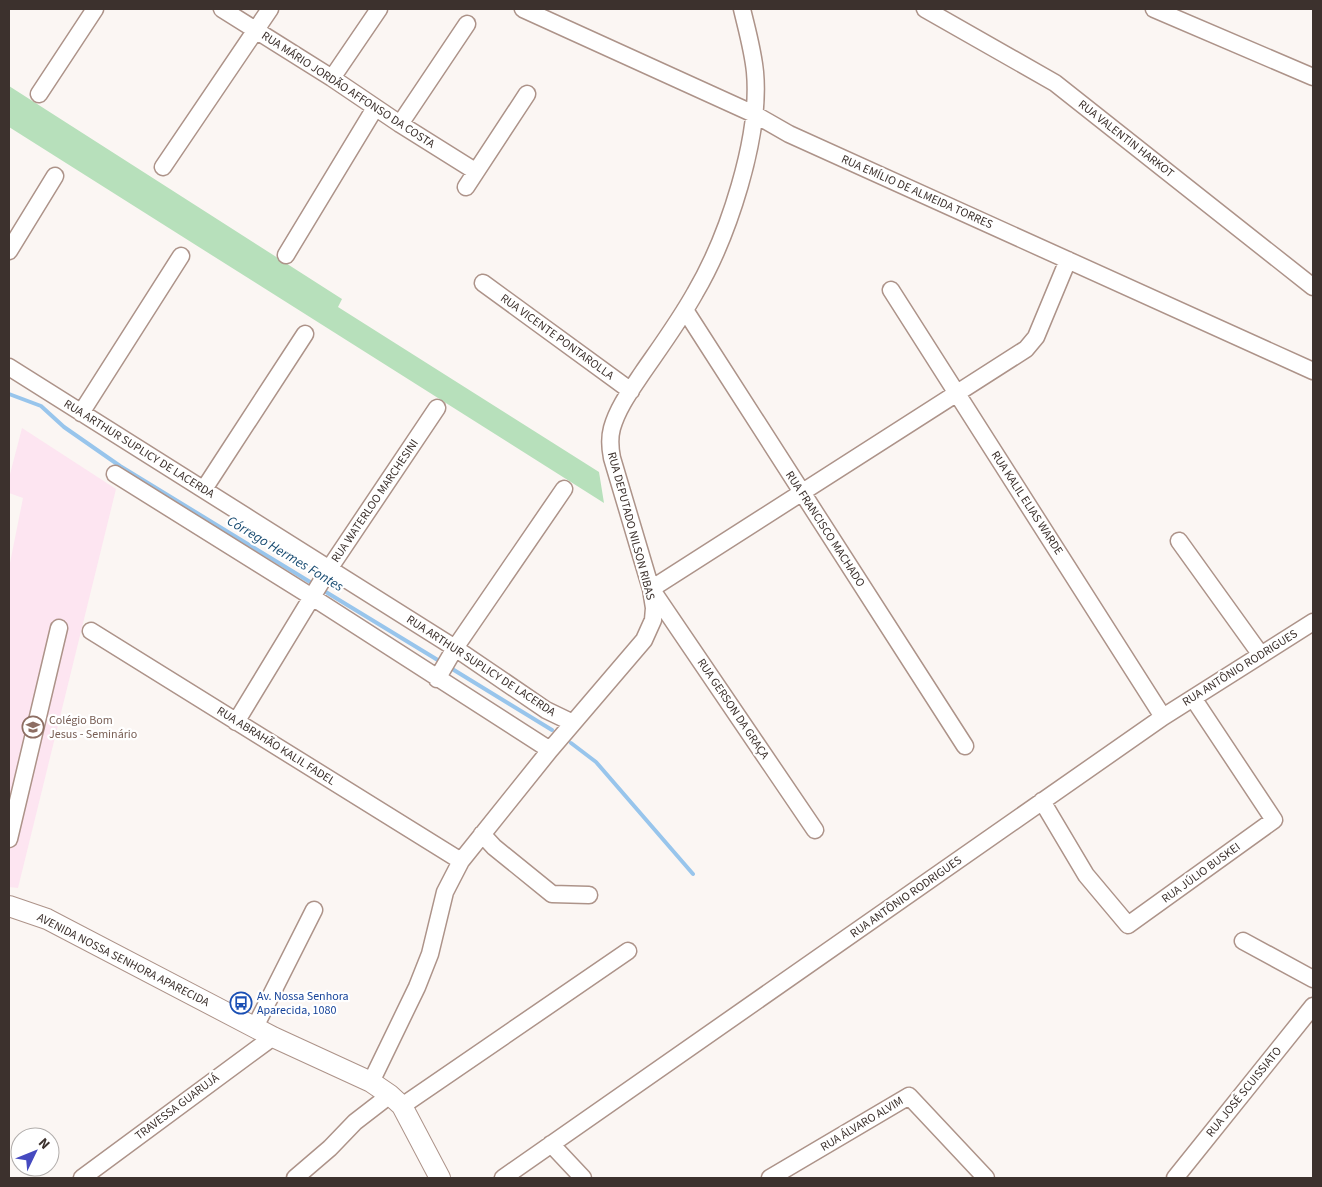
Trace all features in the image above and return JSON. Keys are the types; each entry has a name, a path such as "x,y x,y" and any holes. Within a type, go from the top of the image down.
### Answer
{"main road":[{"name":"AVENIDA NOSSA SENHORA APARECIDA","path":"9,906 47,919 255,1027 370,1082 396,1100 440,1178"}],"street":[{"path":"39,94 95,9"},
{"name":"RUA MÁRIO JORDÃO AFFONSO DA COSTA","path":"222,9 476,171"},
{"path":"163,167 270,9"},
{"path":"332,78 379,9"},
{"name":"RUA EMÍLIO DE ALMEIDA TORRES","path":"522,9 754,114 789,134 1313,371"},
{"name":"RUA DEPUTADO NILSON RIBAS","path":"370,1082 417,987 430,954 445,892 461,861 550,750 644,640 653,620 654,608 651,589 612,458 609,444 611,430 617,415 631,391 685,310 710,264 725,231 744,164 754,114 755,73 752,50 742,9"},
{"name":"RUA VALENTIN HARKOT","path":"925,9 1055,83 1313,287"},
{"path":"1154,9 1313,77"},
{"path":"400,124 467,24"},
{"path":"466,187 527,94"},
{"path":"286,255 375,108"},
{"path":"9,251 55,176"},
{"path":"81,413 181,256"},
{"path":"651,589 1020,354 1032,344 1068,260"},
{"name":"RUA VICENTE PONTAROLLA","path":"483,283 631,391"},
{"name":"RUA KALIL ELIAS WARDE","path":"891,290 1163,717"},
{"name":"RUA FRANCISCO MACHADO","path":"685,310 965,746"},
{"path":"204,489 306,334"},
{"name":"RUA ARTHUR SUPLICY DE LACERDA","path":"9,367 455,648 546,710 573,723"},
{"name":"RUA WATERLOO MARCHESINI","path":"236,722 329,569 437,408"},
{"path":"114,474 312,596 550,750"},
{"path":"438,679 455,648 564,489"},
{"path":"1179,541 1261,655"},
{"name":"RUA GERSON DA GRAÇA","path":"651,589 815,830"},
{"name":"RUA ANTÔNIO RODRIGUES","path":"503,1178 1163,717 1313,622"},
{"path":"9,839 59,628"},
{"name":"RUA ABRAHÃO KALIL FADEL","path":"91,631 461,861"},
{"name":"RUA JÚLIO BUSKEI","path":"1042,802 1081,868 1128,925 1274,820 1193,698"},
{"path":"482,834 552,894 589,895"},
{"path":"255,1027 314,910"},
{"path":"1243,941 1313,979"},
{"path":"296,1178 330,1148 355,1122 396,1100 628,951"},
{"name":"RUA JOSÉ SCUISSIATO","path":"1175,1178 1313,1006"},
{"name":"TRAVESSA GUARUJÁ","path":"82,1178 273,1036"},
{"name":"RUA ÁLVARO ALVIM","path":"770,1178 909,1096 986,1178"},
{"path":"551,1144 583,1178"}],"shaded area":[{"name":"Colégio Bom Jesus - Seminário","path":"22,428 116,489 18,888 9,887 9,568 23,498 9,493 9,478"}],"green space":[{"path":"9,86 342,299 338,307 599,472 604,503 9,127"}],"waterway":[{"name":"Córrego Hermes Fontes","path":"9,394 41,406 64,427 120,466 315,585"},
{"name":"Córrego Hermes Fontes","path":"321,589 441,662"},
{"name":"Córrego Hermes Fontes","path":"449,667 552,730"},
{"path":"571,743 596,762 693,874"}],"place":[{"name":"Colégio Bom Jesus - Seminário","path":"33,727"},
{"name":"Av. Nossa Senhora Aparecida, 1080","path":"241,1003"}]}
